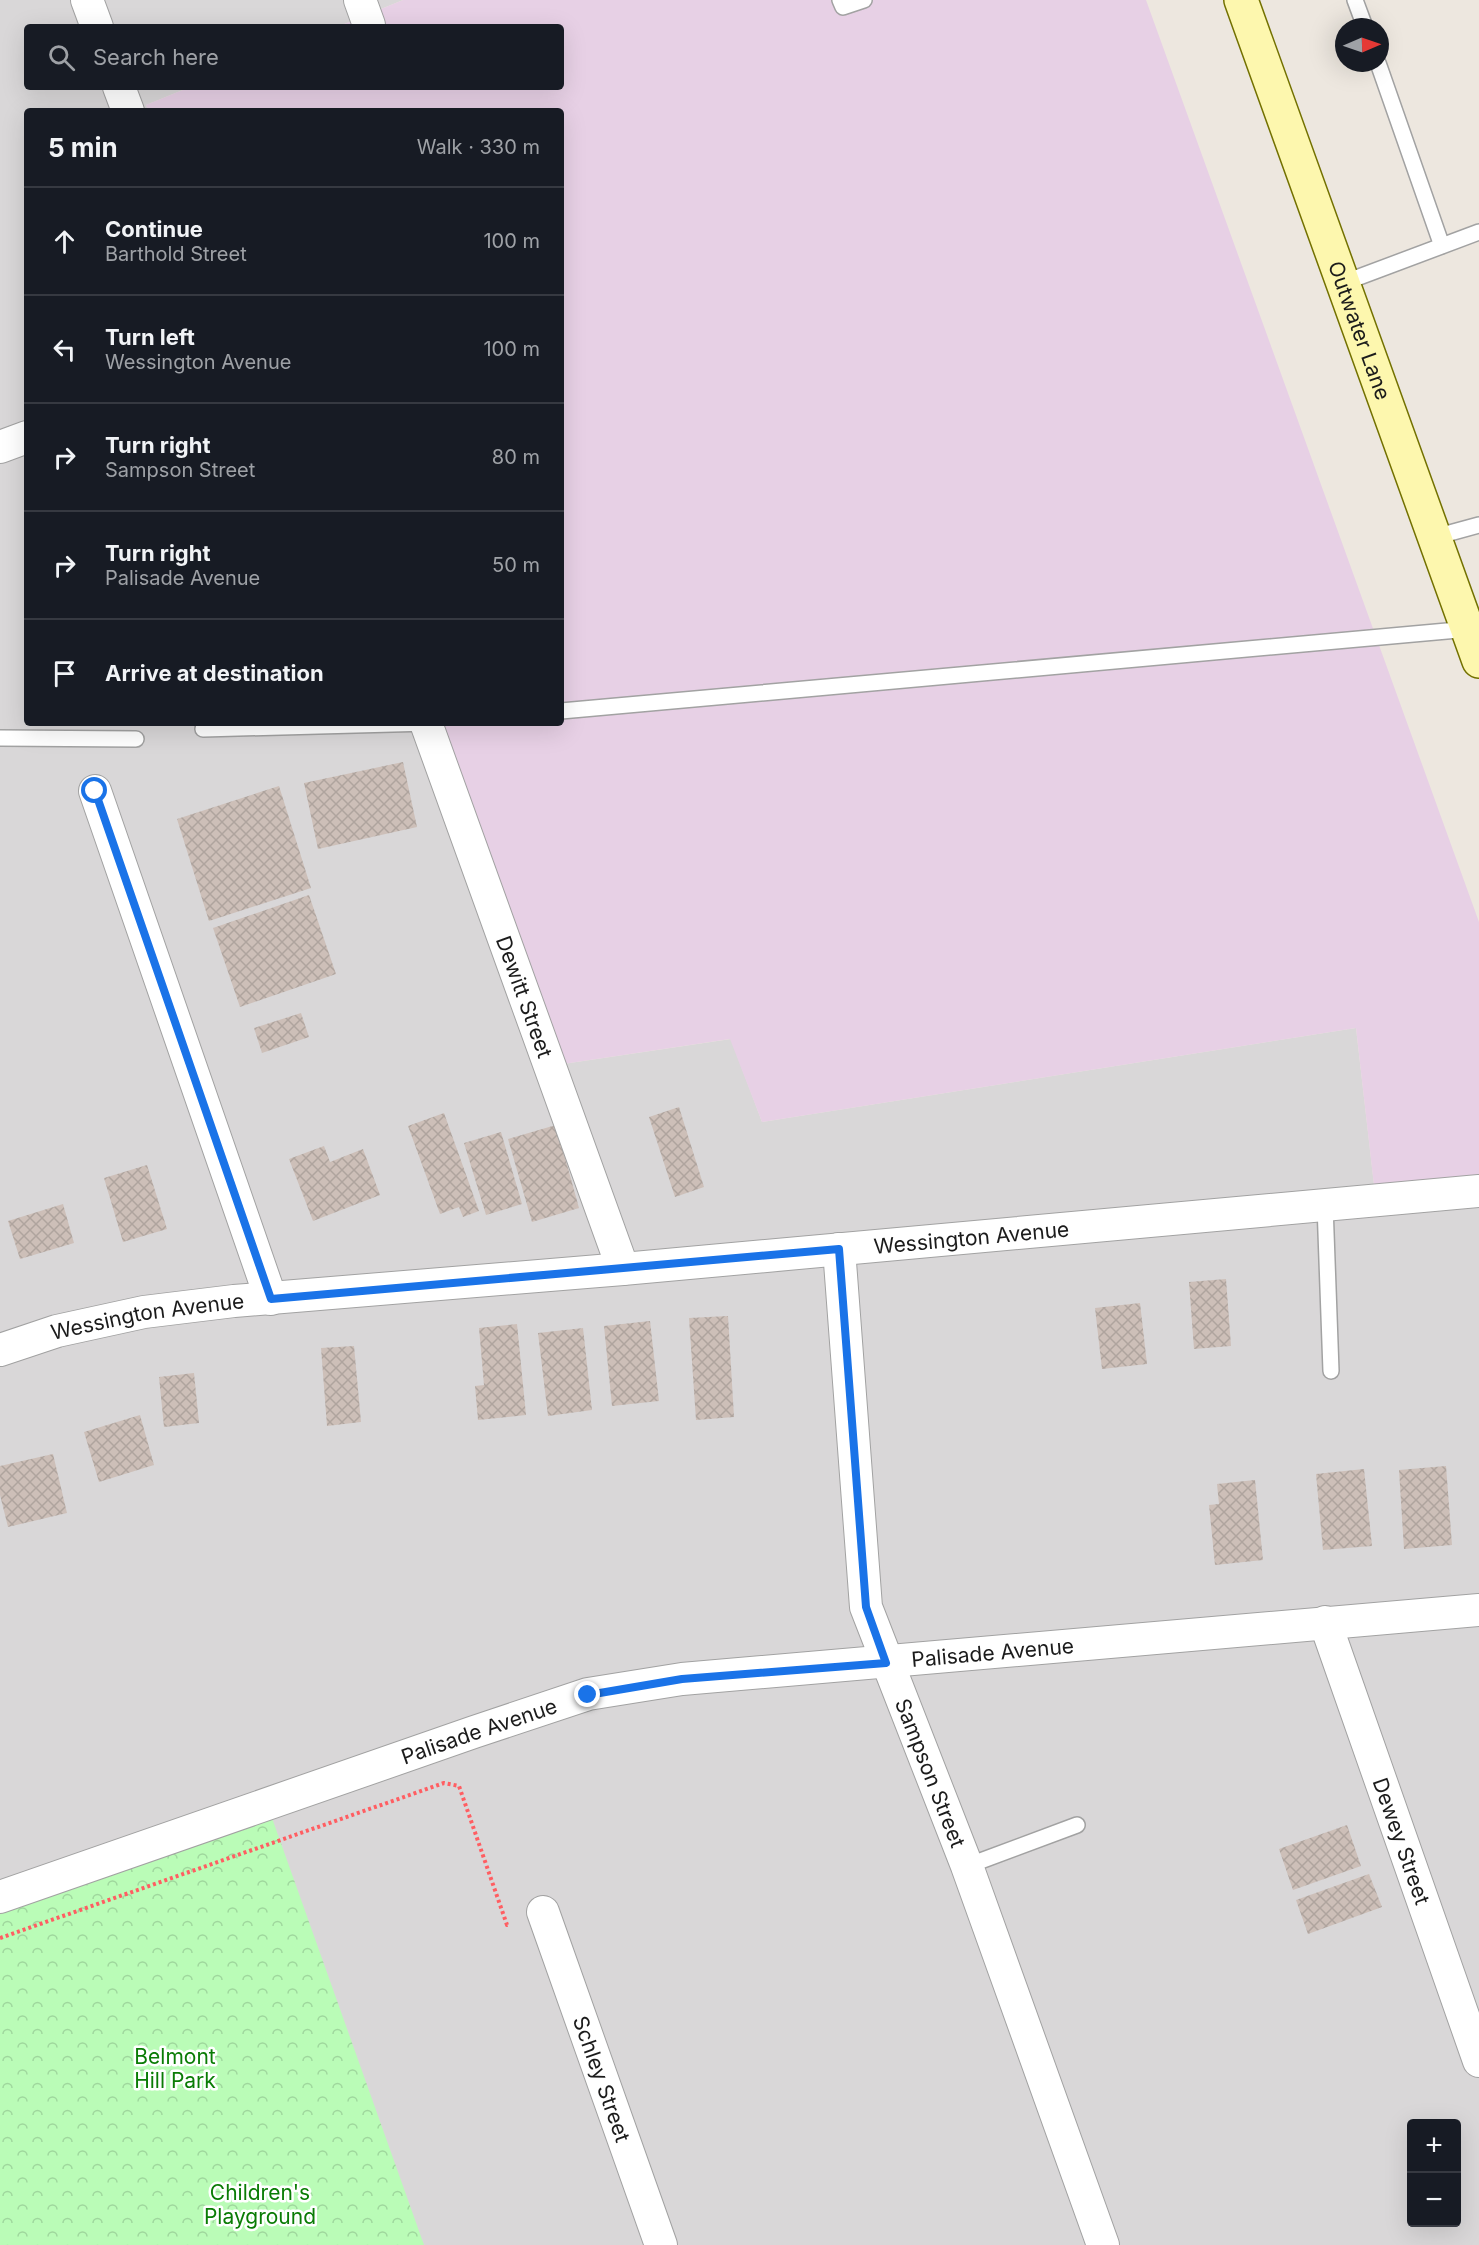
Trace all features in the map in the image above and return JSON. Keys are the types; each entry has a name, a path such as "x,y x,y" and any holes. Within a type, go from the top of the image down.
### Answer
{"street":[{"path":"87,0 96,24"},
{"name":"Outwater Lane","path":"1241,0 1435,537 1473,627 1479,661"},
{"path":"120,90 127,108"},
{"path":"0,447 24,438"},
{"name":"Dewitt Street","path":"429,726 623,1269"},
{"path":"95,791 271,1299"},
{"name":"Wessington Avenue","path":"0,1350 57,1331 144,1312 234,1301 623,1269 1479,1191"},
{"name":"Sampson Street","path":"839,1249 866,1607 967,1866 1103,2245"},
{"name":"Palisade Avenue","path":"0,1897 474,1732 588,1695 682,1679 1479,1610"},
{"name":"Dewey Street","path":"1325,1622 1479,2061"},
{"name":"Schley Street","path":"543,1912 661,2245"}],"lane":[{"path":"840,0 843,7 864,0"},
{"path":"1355,0 1362,18"},
{"path":"1381,72 1442,246"},
{"path":"1343,283 1479,232"},
{"path":"1435,537 1479,525"},
{"path":"564,711 1473,627"},
{"path":"203,729 316,726"},
{"path":"0,738 136,739"},
{"path":"1325,1205 1330,1371"},
{"path":"967,1866 1077,1826"}],"path":[{"path":"0,1938 444,1783 459,1785 498,1899"}],"shaded area":[{"path":"0,0 403,0 344,24 24,24 24,90 183,90 146,105 147,108 24,108 24,726 413,726 543,1067 731,1039 762,1122 1356,1028 1377,1211 1479,1204 1479,2245 0,2245"},
{"path":"403,0 1146,0 1479,922 1479,1204 1377,1212 1356,1028 762,1122 730,1039 543,1067 413,726 564,726 564,108 147,108 146,105 183,90 564,90 564,24 344,24"}],"green space":[{"name":"Belmont Hill Park","path":"267,1804 424,2245 0,2245 0,1897"}],"building":[{"path":"403,762 417,827 318,849 304,783"},
{"path":"279,786 311,888 209,921 177,819"},
{"path":"309,895 336,974 240,1007 213,928"},
{"path":"301,1013 309,1037 262,1053 254,1028"},
{"path":"679,1107 704,1187 675,1197 649,1117"},
{"path":"444,1113 479,1211 463,1217 459,1207 440,1214 408,1126"},
{"path":"556,1125 579,1208 532,1222 508,1139"},
{"path":"501,1132 522,1204 486,1215 464,1143"},
{"path":"324,1146 330,1162 363,1149 380,1195 313,1221 289,1159"},
{"path":"147,1165 167,1229 123,1242 104,1178"},
{"path":"63,1204 74,1243 20,1259 8,1221"},
{"path":"1226,1279 1231,1346 1194,1349 1189,1282"},
{"path":"1140,1303 1147,1364 1102,1369 1095,1308"},
{"path":"728,1316 734,1417 696,1420 689,1318"},
{"path":"650,1321 659,1401 612,1406 604,1326"},
{"path":"517,1324 526,1415 478,1420 475,1386 484,1385 479,1328"},
{"path":"583,1328 592,1410 548,1416 538,1333"},
{"path":"354,1346 361,1422 327,1426 321,1348"},
{"path":"194,1373 199,1423 164,1427 159,1377"},
{"path":"140,1415 154,1465 99,1482 84,1432"},
{"path":"53,1454 67,1513 8,1527 0,1495 0,1466"},
{"path":"1446,1466 1452,1545 1404,1549 1399,1470"},
{"path":"1364,1469 1372,1546 1323,1550 1316,1474"},
{"path":"1255,1480 1263,1560 1215,1565 1209,1505 1219,1504 1217,1484"},
{"path":"1347,1825 1361,1866 1293,1890 1279,1849"},
{"path":"1369,1874 1382,1907 1308,1934 1296,1900"}],"route":[{"path":"95,791 271,1299 839,1249 866,1607 886,1663 682,1679 588,1695"}],"park label":[{"name":"Children's Playground","path":"260,2204"}]}
